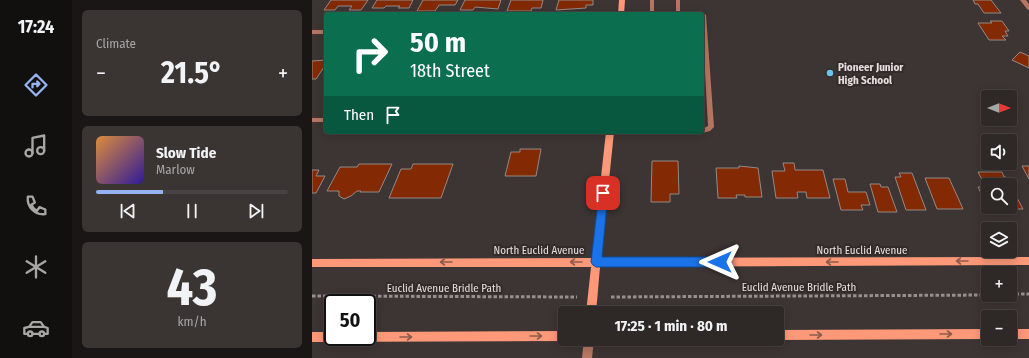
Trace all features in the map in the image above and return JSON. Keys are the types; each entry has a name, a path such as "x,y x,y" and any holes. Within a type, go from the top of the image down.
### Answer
{"main road":[{"path":"621,12 622,0"},
{"path":"592,306 609,134"},
{"name":"North Euclid Avenue","path":"312,263 1029,261"},
{"path":"784,335 981,334"},
{"path":"1017,334 1029,334"},
{"path":"376,337 558,336"},
{"path":"312,337 324,337"}],"street":[{"path":"1022,0 1029,8"},
{"path":"312,32 324,32"},
{"path":"587,358 588,346"}],"lane":[{"path":"652,0 652,12"},
{"path":"678,0 678,12"},
{"path":"704,15 711,127 704,130"},
{"path":"312,120 324,120"}],"path":[{"name":"Euclid Avenue Bridle Path","path":"611,297 981,294"},
{"path":"1017,294 1029,294"},
{"name":"Euclid Avenue Bridle Path","path":"312,296 577,297"}],"building":[{"path":"331,0 368,0 361,10 349,10 352,6 338,6 335,10 324,10"},
{"path":"377,0 413,0 409,8 398,8 400,6 386,6 384,8 372,8"},
{"path":"423,0 458,0 455,5 439,5 435,11 417,11"},
{"path":"465,0 501,0 498,9 475,7 473,10 460,10"},
{"path":"511,0 543,0 541,8 532,8 531,11 507,11"},
{"path":"559,0 593,0 593,5 586,5 586,8 556,10"},
{"path":"973,0 991,0 1001,13 984,13 978,4 975,4"},
{"path":"990,21 1002,21 1009,31 1005,31 1008,36 1002,36 1006,40 989,40 978,23 992,23"},
{"path":"1020,52 1029,56 1029,68 1012,60"},
{"path":"324,60 324,67 316,79 312,79 312,61"},
{"path":"520,149 541,149 536,176 505,176 511,152 520,152"},
{"path":"652,161 678,161 679,194 670,194 670,202 651,202"},
{"path":"783,163 794,163 795,170 823,170 830,198 807,198 806,192 797,192 798,198 776,198 772,171 785,171"},
{"path":"359,164 392,164 379,192 357,191 344,199 339,196 339,191 327,191 340,167 357,167"},
{"path":"413,164 453,164 441,198 389,198 401,169 411,169"},
{"path":"739,166 758,168 762,197 745,197 745,195 736,195 737,198 718,198 716,168 739,168"},
{"path":"1022,166 1029,166 1029,179"},
{"path":"312,170 319,170 316,176 325,176 316,193 312,193"},
{"path":"978,172 1002,172 1004,177 1007,178 981,178"},
{"path":"899,173 912,173 926,210 906,210 895,177 901,177"},
{"path":"925,178 949,178 963,209 937,209"},
{"path":"833,179 845,179 848,192 866,192 870,205 861,205 863,210 841,210"},
{"path":"870,184 880,184 881,187 888,187 897,212 878,212"},
{"path":"1017,198 1023,209 1017,209"}],"place":[{"name":"Pioneer Junior High School","path":"830,73"}],"route":[{"path":"603,193 596,262 720,262"}]}
